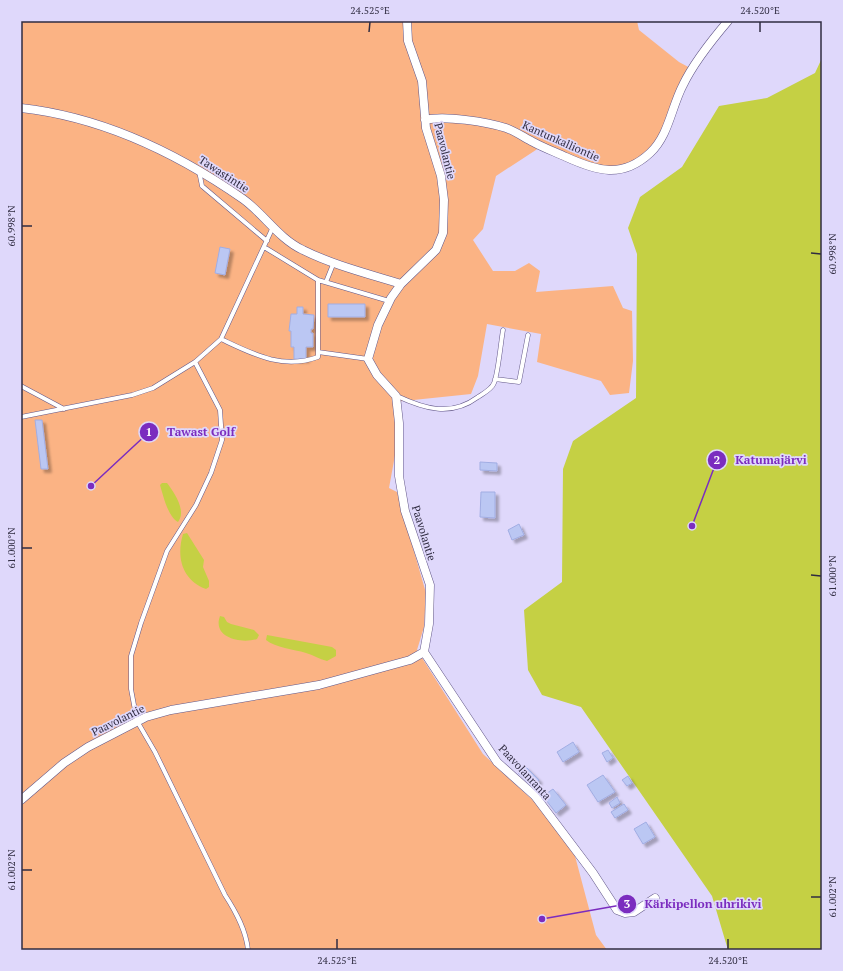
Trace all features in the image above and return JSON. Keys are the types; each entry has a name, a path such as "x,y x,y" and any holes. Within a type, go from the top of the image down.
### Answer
{"street":[{"name":"Paavolantie","path":"368,359 378,325 389,302 400,284 430,258 436,250 443,233 444,200 441,176 426,128 422,81 408,41 407,21"},
{"name":"Kantunkalliontie","path":"425,120 435,118 460,120 507,128 537,144 583,164 601,170 625,169 642,160 659,142 665,133 677,97 692,69 710,42 728,21"},
{"name":"Tawastintie","path":"21,108 44,110 104,126 166,152 198,169 245,201 273,227 302,250 400,284"},
{"path":"368,359 377,375 396,396"},
{"name":"Paavolantie","path":"21,800 64,763 88,747 137,721 172,710 319,685 410,660 424,652 429,624 430,585 405,511 399,476 400,428 396,396"},
{"name":"Paavolanranta","path":"424,652 497,762 535,796 593,873 617,910 624,913 634,912 655,898"}],"lane":[{"path":"198,169 202,186 266,241"},
{"path":"21,417 132,395 146,390 195,362 221,339 273,227"},
{"path":"264,247 318,280 389,302"},
{"path":"326,282 334,262"},
{"path":"221,339 264,358 278,361 308,361 318,357 318,280"},
{"path":"396,396 414,404 447,410 470,403 494,383 503,330"},
{"path":"495,379 520,382 528,335"},
{"path":"318,352 368,359"},
{"path":"195,362 220,410 222,440 211,473 196,505 167,551 141,623 132,656 131,689 137,721 155,752 225,895 237,913 247,940 248,950"},
{"path":"21,386 64,409"}],"shaded area":[{"path":"21,21 637,21 639,30 679,62 692,69 654,145 628,165 603,169 542,146 496,176 483,229 473,240 493,271 515,271 529,263 540,271 536,292 613,286 623,308 632,311 633,361 629,393 610,395 601,381 537,362 541,334 487,324 478,376 471,394 394,402 400,428 389,488 397,492 426,593 424,627 417,650 483,754 539,806 575,856 596,935 607,950 21,950"},
{"path":"822,58 822,950 728,950 712,896 581,707 542,695 528,670 524,610 562,582 563,469 573,441 636,398 637,254 628,228 640,197 682,167 719,106 767,98 815,73"},
{"path":"162,483 167,483 178,502 181,513 178,522 171,516 166,505 160,485"},
{"path":"187,533 204,560 203,567 209,581 209,587 206,589 191,580 183,567 180,551 183,534"},
{"path":"220,616 224,617 227,622 231,624 254,630 259,635 257,639 243,641 230,638 220,630"},
{"path":"267,635 332,647 336,650 336,656 327,661 306,653 270,643 266,640"}],"building":[{"path":"220,247 230,249 225,275 215,273"},
{"path":"328,304 365,304 365,317 328,317"},
{"path":"297,307 303,307 303,314 314,315 313,329 311,329 311,333 313,333 313,347 306,347 306,359 294,359 294,347 291,347 291,331 289,331 291,314 297,314"},
{"path":"35,420 42,420 48,469 41,469"},
{"path":"480,462 497,463 497,471 480,470"},
{"path":"481,492 495,492 495,518 480,517"},
{"path":"519,524 524,535 512,540 508,530"},
{"path":"573,742 579,752 563,762 557,752"},
{"path":"608,750 613,758 607,762 602,753"},
{"path":"525,766 539,780 532,787 518,773"},
{"path":"603,775 615,792 598,802 587,785"},
{"path":"628,776 632,783 627,786 622,780"},
{"path":"553,789 566,805 556,813 543,796"},
{"path":"617,797 620,803 612,808 609,803"},
{"path":"624,804 628,810 615,818 611,812"},
{"path":"646,822 655,837 643,844 634,829"}],"place":[{"name":"Tawast Golf","path":"91,486"},
{"name":"Katumajärvi","path":"692,526"},
{"name":"Kärkipellon uhrikivi","path":"542,919"}]}
